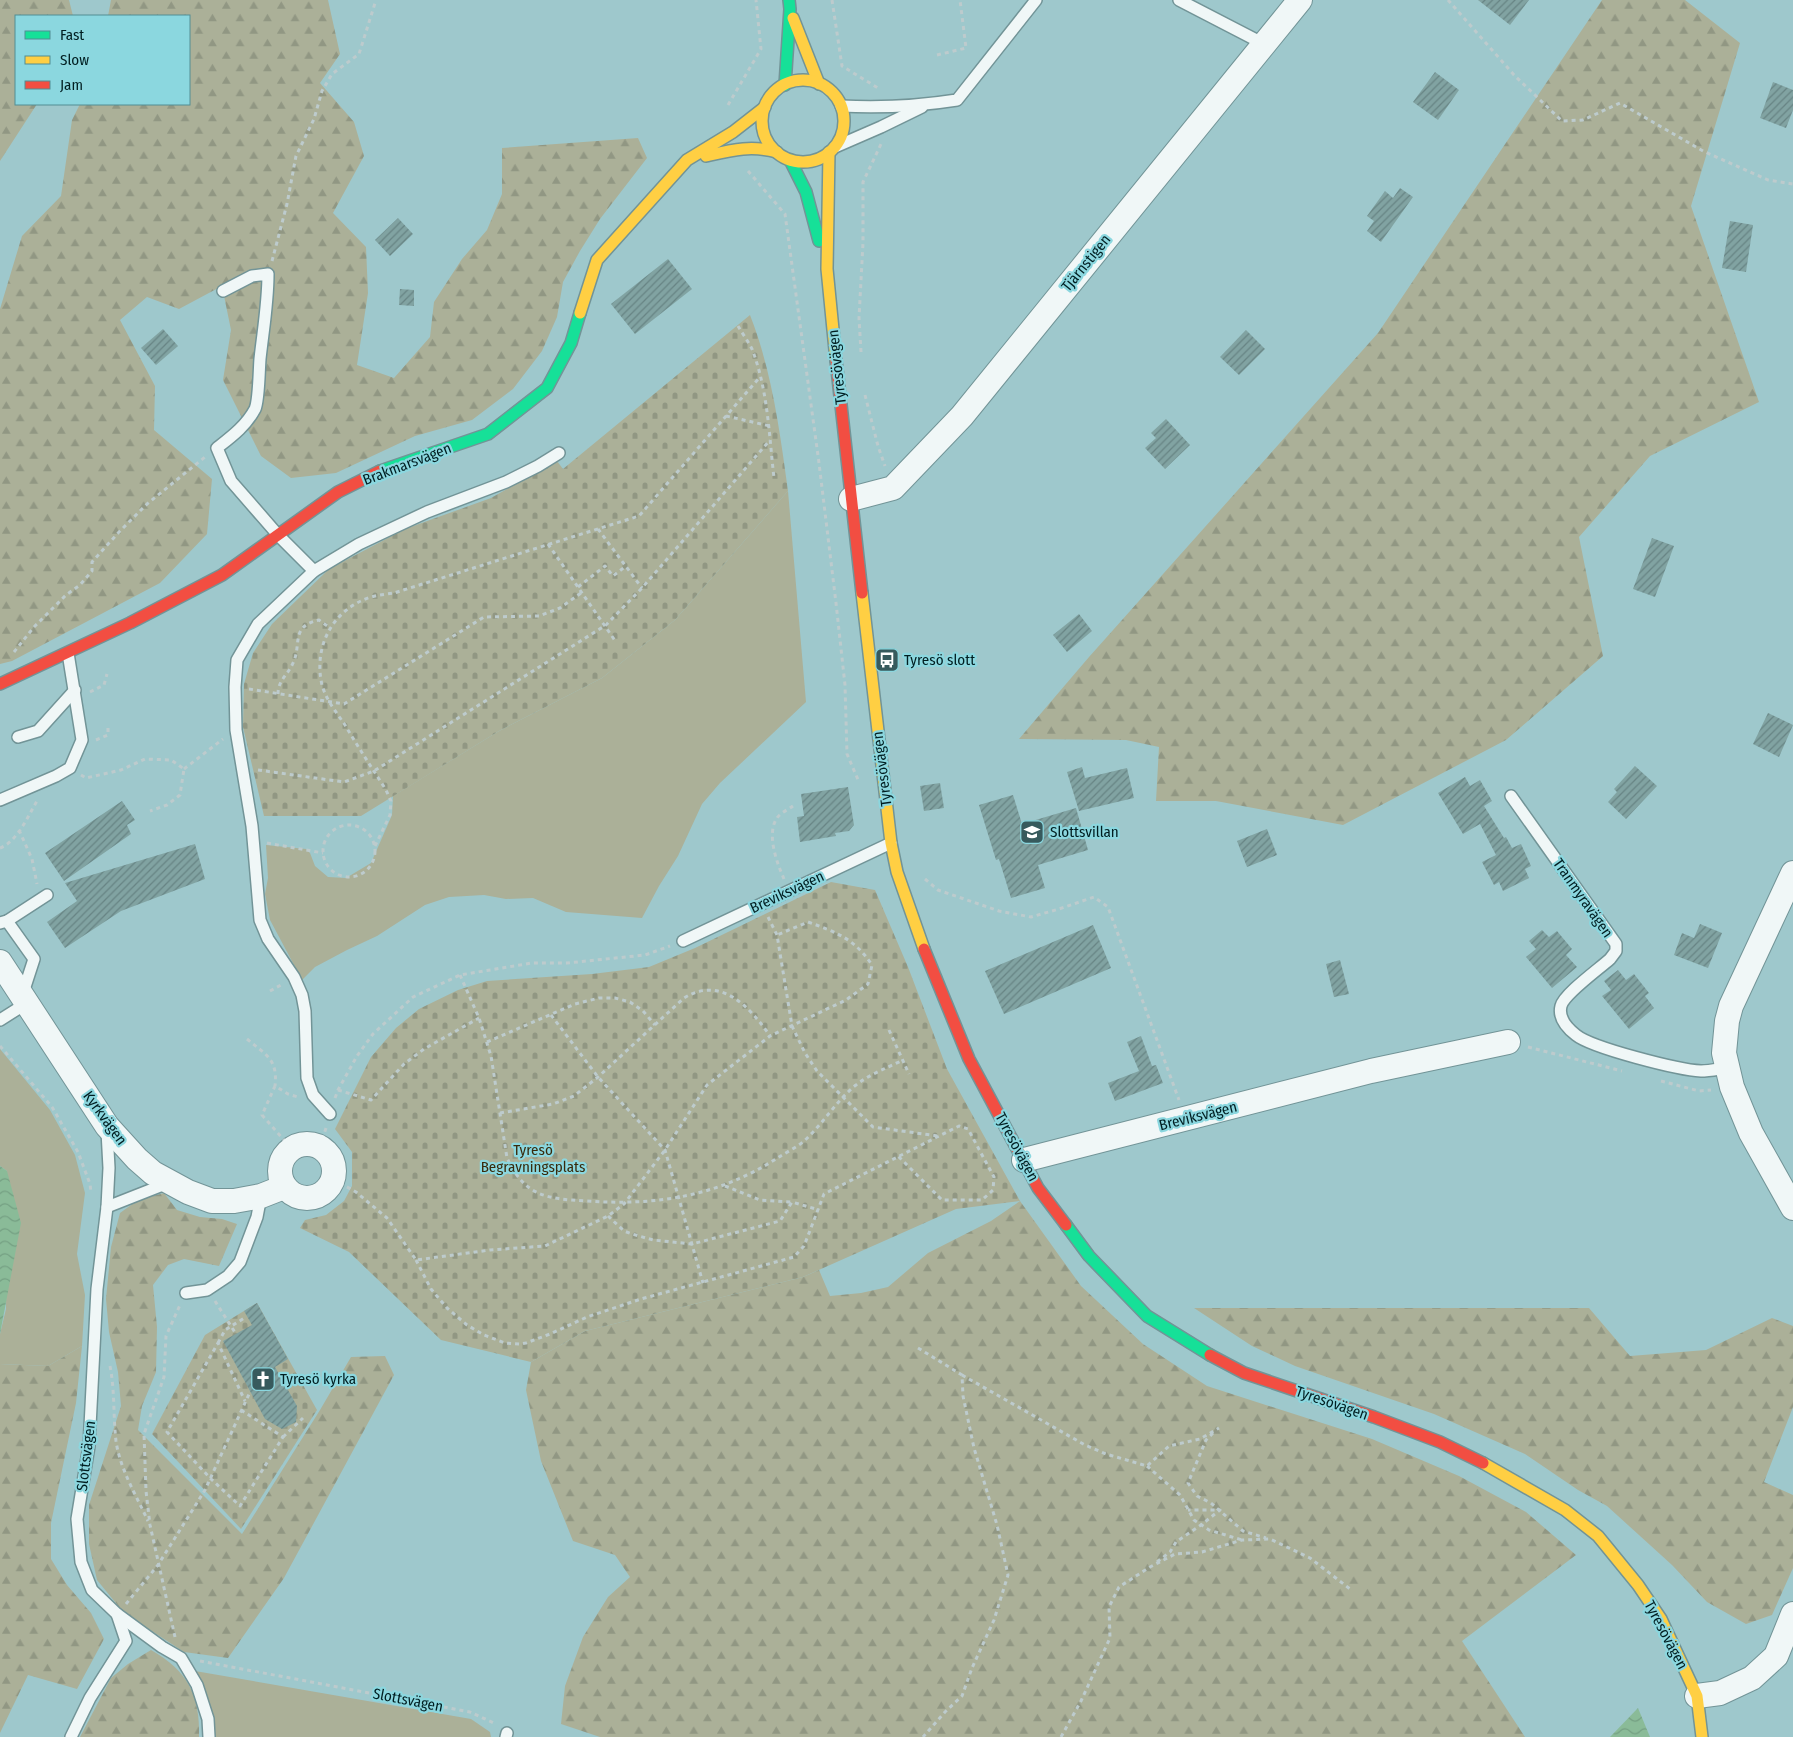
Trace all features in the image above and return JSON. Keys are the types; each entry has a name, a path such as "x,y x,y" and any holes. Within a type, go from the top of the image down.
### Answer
{"main road":[{"path":"789,4 819,84"},
{"path":"785,85 789,4"},
{"path":"777,152 766,138 763,130 765,107 775,91 798,80 819,84 836,97 840,106"},
{"name":"Tyresövägen","path":"840,106 844,117 843,130 832,149 827,269 851,499 891,843 897,872 917,933 969,1059 1038,1188 1089,1256 1147,1316 1195,1347 1244,1373 1374,1416 1440,1442 1497,1470 1565,1510 1598,1536 1638,1586 1661,1619 1697,1696"},
{"name":"Brakmarsvägen","path":"0,684 130,623 222,575 338,492 383,469 488,434 547,388 571,343 597,260 687,160 733,132 765,107"},
{"path":"687,160 737,149 761,148 777,152 790,160 808,162 822,158 832,149"},
{"name":"Tyresövägen","path":"790,160 806,192 827,269"},
{"path":"1697,1696 1702,1737"}],"street":[{"name":"Tjärnstigen","path":"893,488 962,416 1300,0"},
{"path":"851,499 893,488"},
{"path":"1793,873 1731,1006 1727,1021 1724,1053 1732,1087 1751,1133 1793,1208"},
{"name":"Kyrkvägen","path":"0,962 107,1126 137,1160 153,1174 168,1183 212,1201 234,1201 261,1196 284,1187"},
{"name":"Breviksvägen","path":"1024,1160 1371,1071 1508,1042"},
{"path":"308,1143 320,1147 330,1155 334,1166 333,1179 320,1195 310,1198 297,1196 284,1187 280,1175 279,1169 284,1155 298,1144 308,1143"},
{"path":"1697,1696 1720,1693 1752,1678 1776,1656 1793,1614"}],"lane":[{"path":"840,106 926,105 957,100 1036,0"},
{"path":"1179,0 1264,44"},
{"path":"832,149 926,105"},
{"path":"223,291 252,276 268,274 268,296 256,407 236,434 217,448 231,481 278,535 314,571"},
{"path":"330,1114 313,1095 307,1078 305,1011 302,995 294,977 268,939 260,920 254,841 236,730 235,687 237,660 258,624 314,571 359,544 427,512 506,482 559,453"},
{"path":"0,800 70,768 82,740 68,652"},
{"path":"18,737 38,731 75,690"},
{"name":"Tranmyravägen","path":"1511,796 1616,944 1616,952 1610,959 1564,998 1560,1008 1563,1024 1576,1036 1587,1042 1646,1060 1701,1071 1727,1068"},
{"name":"Breviksvägen","path":"683,941 891,843"},
{"path":"0,1020 24,1000 34,959 3,922 42,892"},
{"name":"Slottsvägen","path":"107,1126 109,1168 97,1289 89,1446 77,1519 81,1562 92,1590 117,1614 162,1647 181,1658 197,1685 208,1719 209,1737"},
{"path":"106,1208 168,1183"},
{"path":"186,1293 207,1290 228,1276 240,1262 257,1217 261,1196"},
{"path":"71,1737 90,1698 126,1641 117,1614"}],"path":[{"path":"268,274 296,156 314,119 322,91 332,74 359,54 376,0"},
{"path":"733,132 727,107 761,50 756,0"},
{"path":"832,0 842,66 878,88 880,106"},
{"path":"937,55 966,48 960,0"},
{"path":"1448,0 1514,75 1562,121 1583,120 1620,102 1703,151 1768,180 1793,184"},
{"path":"861,356 859,318 863,243 863,182 882,142 881,127"},
{"path":"737,149 739,161 785,214 820,463 836,603 845,685 846,754 862,790"},
{"path":"738,326 751,348 760,377 770,426 774,478"},
{"path":"375,846 390,815 392,800 330,703 322,685 320,664 323,639 335,619 371,597 394,593 639,516 760,377"},
{"path":"864,393 878,446 893,488"},
{"path":"726,416 770,426"},
{"path":"242,768 344,782 374,770 604,626 642,588 770,440"},
{"path":"11,655 34,627 66,595 80,586 92,571 92,562 118,532 147,504 217,448"},
{"path":"598,529 642,588"},
{"path":"548,544 616,642"},
{"path":"578,587 605,566 613,576 626,566"},
{"path":"235,687 344,704 484,617 539,616 560,608 581,593"},
{"path":"278,694 278,686 295,659 298,636 303,628 319,620 330,628"},
{"path":"90,692 104,685 108,674"},
{"path":"96,740 108,734 108,726"},
{"path":"150,811 167,805 180,794 184,769 236,730"},
{"path":"70,768 86,778 121,770 145,760 171,760 184,769"},
{"path":"0,848 6,845 19,830 38,800"},
{"path":"789,891 778,864 772,836 777,817 793,806"},
{"path":"350,825 366,831 372,838 375,846 373,863 368,870 361,875 352,877 344,877 329,869 323,853 327,836 341,826 350,825"},
{"path":"19,830 32,859 42,892"},
{"path":"254,841 323,853"},
{"path":"897,872 910,867 938,890 999,911 1031,917 1059,910 1094,897 1108,907 1186,1119"},
{"path":"761,904 777,935 792,1026 804,1053 817,1071 873,1127 938,1136"},
{"path":"416,1260 490,1250 545,1246 608,1216 624,1204 665,1150 707,1085 770,1036 846,1000 868,984 872,965 865,955 840,934 808,922 777,935"},
{"path":"320,1147 338,1090 357,1056 372,1034 413,998 460,975 532,964 567,963 645,955 683,941"},
{"path":"460,975 479,1018 487,1042 507,1158 513,1171 525,1184 540,1195 557,1200 624,1204 680,1198 725,1186 762,1168 804,1141 844,1097 868,1077 903,1060"},
{"path":"500,1113 553,1104 574,1096 598,1077 684,998 696,991 720,991 738,1000 758,1018 770,1036"},
{"path":"487,1042 575,1004 599,998 615,998 630,1002 643,1011 655,1025"},
{"path":"551,1015 598,1077 665,1150 703,1282"},
{"path":"338,1090 370,1100 404,1064 424,1049 479,1018"},
{"path":"889,1030 909,1074"},
{"path":"247,1039 268,1057 275,1066 275,1086 262,1115 291,1148"},
{"path":"0,1046 52,1108 78,1152 90,1184 91,1193"},
{"path":"275,1086 288,1094 302,1098 313,1095"},
{"path":"333,1179 356,1192 387,1218 416,1260 431,1289 448,1308 484,1335 505,1343 526,1343 586,1317 641,1299 794,1257 804,1246 824,1194 898,1156 959,1126 968,1129 994,1177 993,1190 982,1200 942,1200 898,1156"},
{"path":"725,1186 760,1200 792,1202 819,1210"},
{"path":"608,1216 624,1231 632,1234 653,1240 692,1244 780,1221 792,1202"},
{"path":"207,1290 232,1325 236,1334"},
{"path":"181,1658 170,1620 150,1525 146,1491 144,1434 164,1377 166,1336 186,1293"},
{"path":"246,1317 225,1330 167,1432 211,1479 240,1506 283,1436 303,1418"},
{"path":"218,1343 245,1401"},
{"path":"918,1348 1085,1445 1106,1454 1147,1466 1180,1495 1194,1520 1209,1530 1242,1540"},
{"path":"110,1366 113,1384 116,1442 126,1474 150,1525"},
{"path":"923,1737 962,1696 972,1668 994,1620 1008,1575 997,1525 974,1448 963,1396 962,1375"},
{"path":"117,1614 158,1566 205,1490 250,1392"},
{"path":"241,1410 283,1436"},
{"path":"1147,1466 1169,1446 1200,1440 1219,1428 1206,1440 1188,1483 1197,1496 1211,1503 1243,1531 1270,1539 1310,1558 1350,1589"},
{"path":"1188,1510 1220,1510"},
{"path":"1061,1737 1081,1702 1110,1638 1109,1607 1119,1587 1170,1552 1176,1542 1202,1525 1220,1510"},
{"path":"1150,1567 1175,1554 1202,1552 1242,1540 1270,1539"},
{"name":"Slottsvägen","path":"181,1658 470,1712 494,1722 507,1735"}],"green space":[{"path":"0,0 69,0 73,15 15,15 15,105 36,105 0,161"},
{"path":"111,0 328,0 340,54 320,83 354,122 364,156 333,213 366,247 368,293 357,365 394,378 430,337 434,302 462,259 487,230 502,194 502,148 638,138 647,158 600,219 580,251 563,282 557,317 542,351 513,389 472,420 415,436 336,473 291,478 261,456 223,380 231,330 222,286 179,309 147,297 120,320 155,386 154,430 212,479 207,534 160,583 12,661 0,664 0,309 22,236 61,196 72,120 80,105 190,105 190,15 108,15"},
{"path":"1602,0 1685,0 1740,43 1691,206 1759,402 1650,456 1579,537 1603,656 1506,740 1343,825 1216,801 1156,801 1159,747 1126,740 1019,739 1089,657 1378,333"},
{"path":"750,315 770,380 788,491 675,620 602,678 499,731 361,816 264,816 243,727 244,684 253,653 272,624 329,569 405,529 491,498 557,461 563,469"},
{"path":"788,491 806,702 720,783 702,804 678,856 642,918 566,912 533,898 506,899 484,895 449,897 425,905 377,936 315,967 302,980 270,920 265,894 268,878 266,845 306,849 310,853 315,866 328,877 346,878 371,863 392,815 393,796 499,731 602,678 675,620"},
{"name":"Tyresö Begravningsplats","path":"831,882 875,890 908,967 947,1069 1020,1201 956,1209 803,1277 585,1331 531,1362 441,1340 349,1252 300,1228 305,1220 326,1215 344,1201 352,1186 352,1152 335,1129 371,1057 396,1028 419,1009 458,990 487,981 592,974 649,967 695,948"},
{"path":"0,1049 50,1110 75,1155 85,1193 77,1254 85,1295 82,1346 48,1366 0,1364 0,1334 6,1309 7,1171 0,1166"},
{"path":"164,1193 177,1210 200,1217 222,1219 237,1224 219,1266 184,1259 168,1265 153,1285 157,1327 156,1372 142,1406 138,1430 242,1534 351,1357 385,1356 394,1375 284,1578 228,1658 184,1652 124,1613 97,1580 89,1544 89,1505 121,1406 118,1372 109,1332 106,1299 111,1247 120,1213 138,1200"},
{"path":"1020,1201 1081,1286 1143,1344 1207,1386 1372,1439 1459,1476 1526,1512 1576,1555 1462,1641 1525,1737 600,1737 561,1724 565,1686 583,1637 608,1597 630,1577 615,1555 573,1541 541,1461 526,1390 531,1362 585,1331 803,1277 819,1270 830,1296 861,1293 888,1287 928,1253 991,1221"},
{"path":"257,1303 317,1410 241,1529 152,1434 205,1335"},
{"path":"1194,1308 1589,1308 1630,1356 1706,1350 1772,1318 1793,1326 1793,1407 1764,1482 1793,1495 1793,1568 1772,1615 1746,1624 1707,1602 1672,1565 1607,1506 1578,1490 1525,1454 1434,1414 1295,1366 1252,1346"},
{"path":"82,1346 76,1403 51,1523 51,1559 67,1585 91,1613 104,1639 77,1689 28,1675 0,1733 0,1364 48,1366"},
{"path":"151,1650 174,1667 189,1686 197,1709 199,1737 80,1737 111,1678 128,1664"},
{"path":"195,1671 471,1719 490,1732 491,1737 212,1737"}],"water":[{"path":"0,1166 7,1171 21,1223 0,1334"},
{"path":"1638,1708 1650,1737 1610,1737"}],"building":[{"path":"1478,0 1529,0 1510,25"},
{"path":"1435,72 1459,90 1438,120 1413,102"},
{"path":"1773,82 1793,90 1793,110 1786,128 1760,118"},
{"path":"1400,188 1413,197 1381,242 1367,231 1374,221 1367,216 1385,191 1393,198"},
{"path":"398,218 413,234 390,256 375,240"},
{"path":"1730,221 1753,225 1746,272 1722,268"},
{"path":"668,259 692,289 635,334 611,304"},
{"path":"400,289 414,290 414,306 399,305"},
{"path":"163,329 178,346 156,365 141,348"},
{"path":"1246,330 1265,349 1239,375 1220,357"},
{"path":"1166,419 1190,445 1165,469 1145,448 1156,438 1151,433"},
{"path":"1652,538 1674,546 1655,597 1633,589"},
{"path":"1079,614 1092,631 1067,652 1053,635"},
{"path":"1768,713 1793,725 1779,757 1753,744"},
{"path":"1635,766 1657,786 1626,819 1608,802 1617,792 1614,789"},
{"path":"1082,767 1085,778 1127,768 1134,798 1079,811 1067,772"},
{"path":"1465,777 1470,786 1480,780 1492,801 1484,806 1512,848 1521,844 1531,866 1525,869 1529,878 1503,891 1499,882 1494,885 1482,862 1496,855 1480,824 1463,834 1438,793"},
{"path":"940,783 944,808 924,811 920,786"},
{"path":"848,787 854,825 849,831 835,833 836,836 800,842 797,817 804,816 801,794"},
{"path":"1013,795 1022,824 1076,808 1088,850 1038,865 1045,888 1011,898 999,859 996,860 979,805"},
{"path":"122,801 135,820 127,825 131,834 64,881 45,853"},
{"path":"1267,829 1277,855 1247,867 1237,841"},
{"path":"195,844 205,879 121,911 65,948 47,922 77,901 65,883"},
{"path":"1700,924 1722,933 1708,968 1674,955 1682,933 1694,938"},
{"path":"1093,925 1111,968 1004,1014 985,971"},
{"path":"1542,930 1549,937 1557,931 1572,949 1566,955 1577,967 1552,988 1526,957 1536,949 1529,941"},
{"path":"1340,960 1349,994 1334,997 1326,964"},
{"path":"1618,970 1626,980 1634,974 1649,993 1645,996 1654,1008 1629,1029 1602,996 1611,990 1604,981"},
{"path":"1141,1036 1152,1066 1156,1065 1163,1083 1115,1101 1108,1083 1139,1071 1127,1042"},
{"name":"Tyresö kyrka","path":"257,1303 288,1359 275,1367 297,1406 296,1422 282,1429 265,1419 223,1341 252,1325 244,1311"}],"traffic: fast":[{"path":"785,85 789,0"},
{"path":"790,160 806,192 819,241"},
{"path":"380,471 488,434 547,388 571,343 580,313"},
{"path":"1066,1225 1089,1256 1147,1316 1210,1355"}],"traffic: slow":[{"path":"793,18 819,84"},
{"path":"803,80 819,84 832,92 840,105 844,121 840,137 832,150 819,158 803,162 787,158 774,150 766,137 762,121 766,105 774,92 787,84 803,80"},
{"path":"580,313 597,260 687,160 733,132 765,107"},
{"path":"706,156 733,150 750,149 777,152"},
{"path":"829,152 827,269 836,360"},
{"path":"862,593 891,843 897,872 924,949"},
{"path":"1483,1463 1565,1510 1598,1536 1638,1585 1661,1619 1697,1696 1702,1737"}],"traffic: jam":[{"path":"836,360 862,593"},
{"path":"0,684 130,623 222,575 338,492 380,471"},
{"path":"924,949 969,1059 1038,1188 1066,1225"},
{"path":"1210,1355 1244,1373 1374,1417 1440,1442 1483,1463"}],"place":[{"name":"Tyresö slott","path":"887,660"},
{"name":"Slottsvillan","path":"1032,832"},
{"name":"Tyresö kyrka","path":"263,1379"}]}
